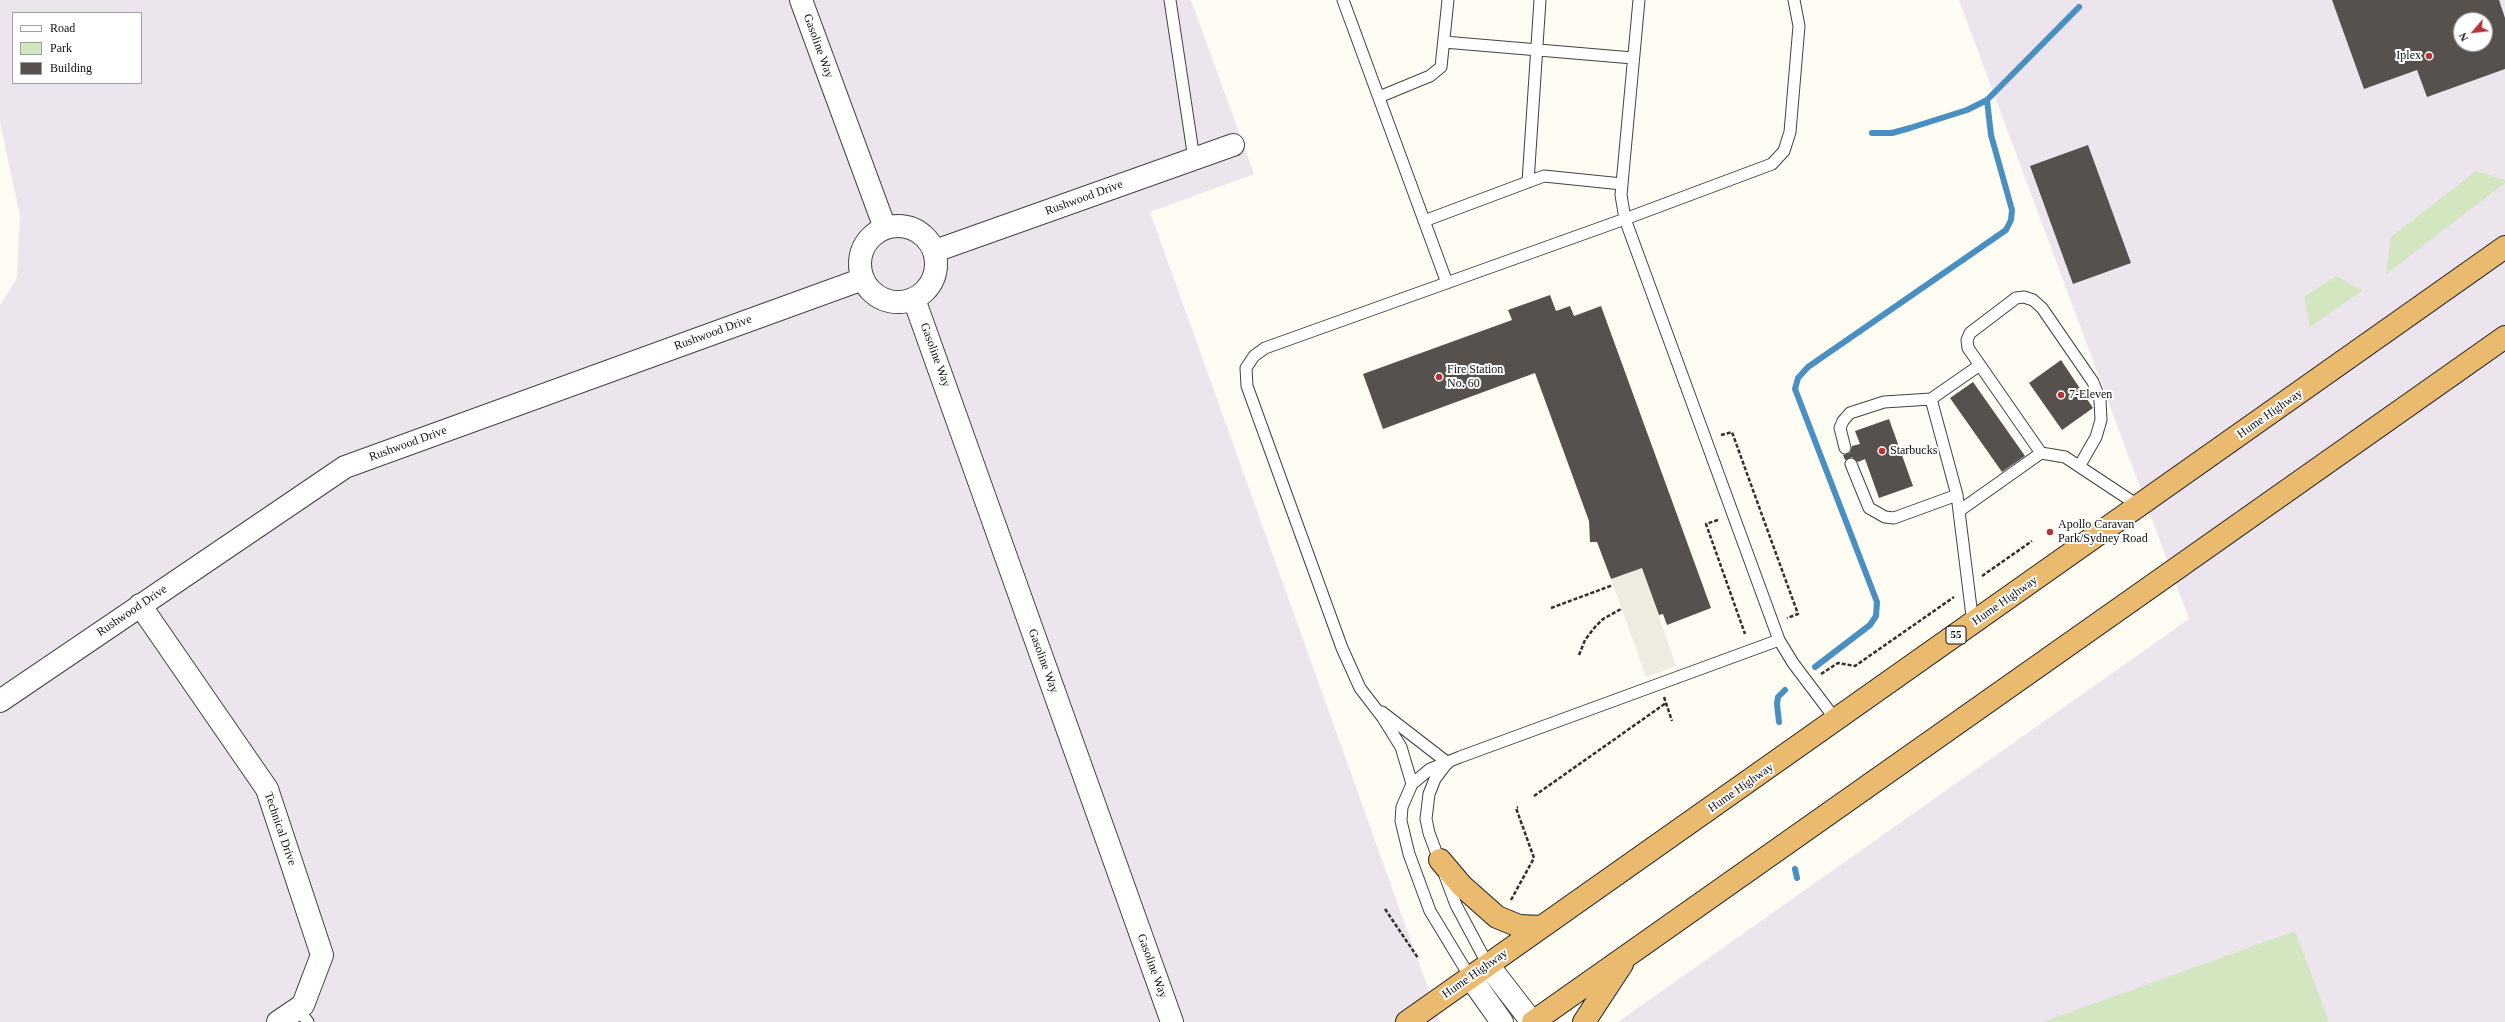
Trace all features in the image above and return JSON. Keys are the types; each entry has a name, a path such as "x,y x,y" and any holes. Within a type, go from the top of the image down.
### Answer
{"highway":[{"name":"Hume Highway","path":"1407,1022 1973,624 2505,247"},
{"path":"1533,1022 2505,337"},
{"path":"1440,860 1462,886 1497,917 1519,926 1542,927"},
{"path":"1584,1022 1627,956"}],"street":[{"name":"Gasoline Way","path":"801,0 885,228"},
{"name":"Rushwood Drive","path":"935,251 1233,145"},
{"path":"903,226 920,232 935,251 937,262 932,284 914,299 896,302 879,297 869,289 863,279 860,267 861,254 866,243 874,234 885,228 903,226"},
{"name":"Rushwood Drive","path":"0,700 345,467 863,279"},
{"name":"Gasoline Way","path":"914,299 1172,1022"},
{"name":"Technical Drive","path":"140,606 267,788 322,955 302,1006 303,1015 278,1022"},
{"path":"1488,965 1533,1022"},
{"path":"1470,977 1502,1022"}],"lane":[{"path":"1170,0 1194,159"},
{"path":"1343,0 1447,283"},
{"path":"1378,97 1430,76 1441,67 1448,0"},
{"path":"1528,182 1540,0"},
{"path":"1639,0 1621,195 1625,219 1779,640 1793,663 1836,720"},
{"path":"1412,784 1401,747 1383,718 1369,702 1360,688 1342,648 1247,386 1246,368 1254,356 1265,348 1625,219 1772,164 1784,151 1790,132 1799,26 1794,0"},
{"path":"1444,42 1633,58"},
{"path":"1424,221 1544,176 1622,184"},
{"path":"2041,453 1968,348 1967,340 1970,333 2016,298 2024,296 2033,300 2042,308 2093,382 2100,400 2101,420 2098,432 2080,466"},
{"path":"1845,448 1840,428 1843,421 1850,413 1884,402 1931,399 1980,365"},
{"path":"1931,399 1957,495 1973,624"},
{"path":"1959,511 2041,453 2065,457 2139,506"},
{"path":"1851,464 1870,508 1885,517 1894,518 1957,495"},
{"path":"1470,977 1430,911 1408,854 1401,821 1402,807 1412,784 1430,769 1779,640"},
{"path":"1369,702 1448,763"},
{"path":"1448,763 1435,779 1426,806 1429,833 1456,905 1488,965"}],"path":[{"path":"1717,437 1732,432 1798,614 1784,620"},
{"path":"1719,513 1721,519 1706,524 1745,634"},
{"path":"1817,677 1838,663 1855,666 2032,541"},
{"path":"1551,608 1613,585"},
{"path":"1579,655 1585,640 1595,627 1603,619 1621,609"},
{"path":"1663,695 1672,721"},
{"path":"1534,796 1666,703"},
{"path":"1509,902 1534,858 1516,808 1518,807"},
{"path":"1385,909 1418,958"}],"shaded area":[{"path":"0,0 1191,0 1254,174 1150,212 1440,1022 0,1022 0,305 17,278 20,216 0,122"},
{"path":"1959,0 2505,0 2505,1022 1618,1022 2189,619"},
{"path":"1645,567 1644,573 1676,666 1646,677 1611,579"}],"green space":[{"path":"2476,171 2505,180 2505,183 2386,274 2391,237"},
{"path":"2336,276 2362,291 2310,327 2304,297"},
{"path":"2295,931 2329,1022 2043,1022"}],"building":[{"name":"Iplex","path":"2332,0 2499,0 2505,18 2505,69 2427,97 2417,70 2364,89"},
{"path":"2088,145 2131,263 2073,284 2030,166"},
{"path":"1550,295 1556,311 1570,306 1574,316 1601,306 1711,608 1667,625 1663,614 1659,615 1642,568 1611,579 1597,542 1590,542 1589,521 1535,373 1383,429 1363,374 1512,320 1508,310"},
{"name":"7-Eleven","path":"2061,360 2093,408 2062,430 2029,383"},
{"path":"1973,382 2025,456 2002,472 1950,398"},
{"name":"Starbucks","path":"1889,419 1913,486 1879,498 1865,459 1858,462 1852,457 1845,460 1843,455 1850,453 1852,446 1860,444 1855,431"}],"waterway":[{"path":"1815,667 1870,625 1876,616 1877,602 1795,389 1798,378 1808,367 2006,230 2011,220 2012,210 1991,135 1987,100 2079,7"},
{"path":"1872,133 1892,133 1910,128 1967,110 1987,100"},
{"path":"1779,722 1777,704 1778,697 1785,690"},
{"path":"1795,869 1797,878"}],"place":[{"name":"Iplex","path":"2429,56"},
{"name":"Fire Station No. 60","path":"1439,377"},
{"name":"7-Eleven","path":"2061,395"},
{"name":"Starbucks","path":"1882,451"},
{"name":"Apollo Caravan Park/Sydney Road","path":"2050,532"}]}
